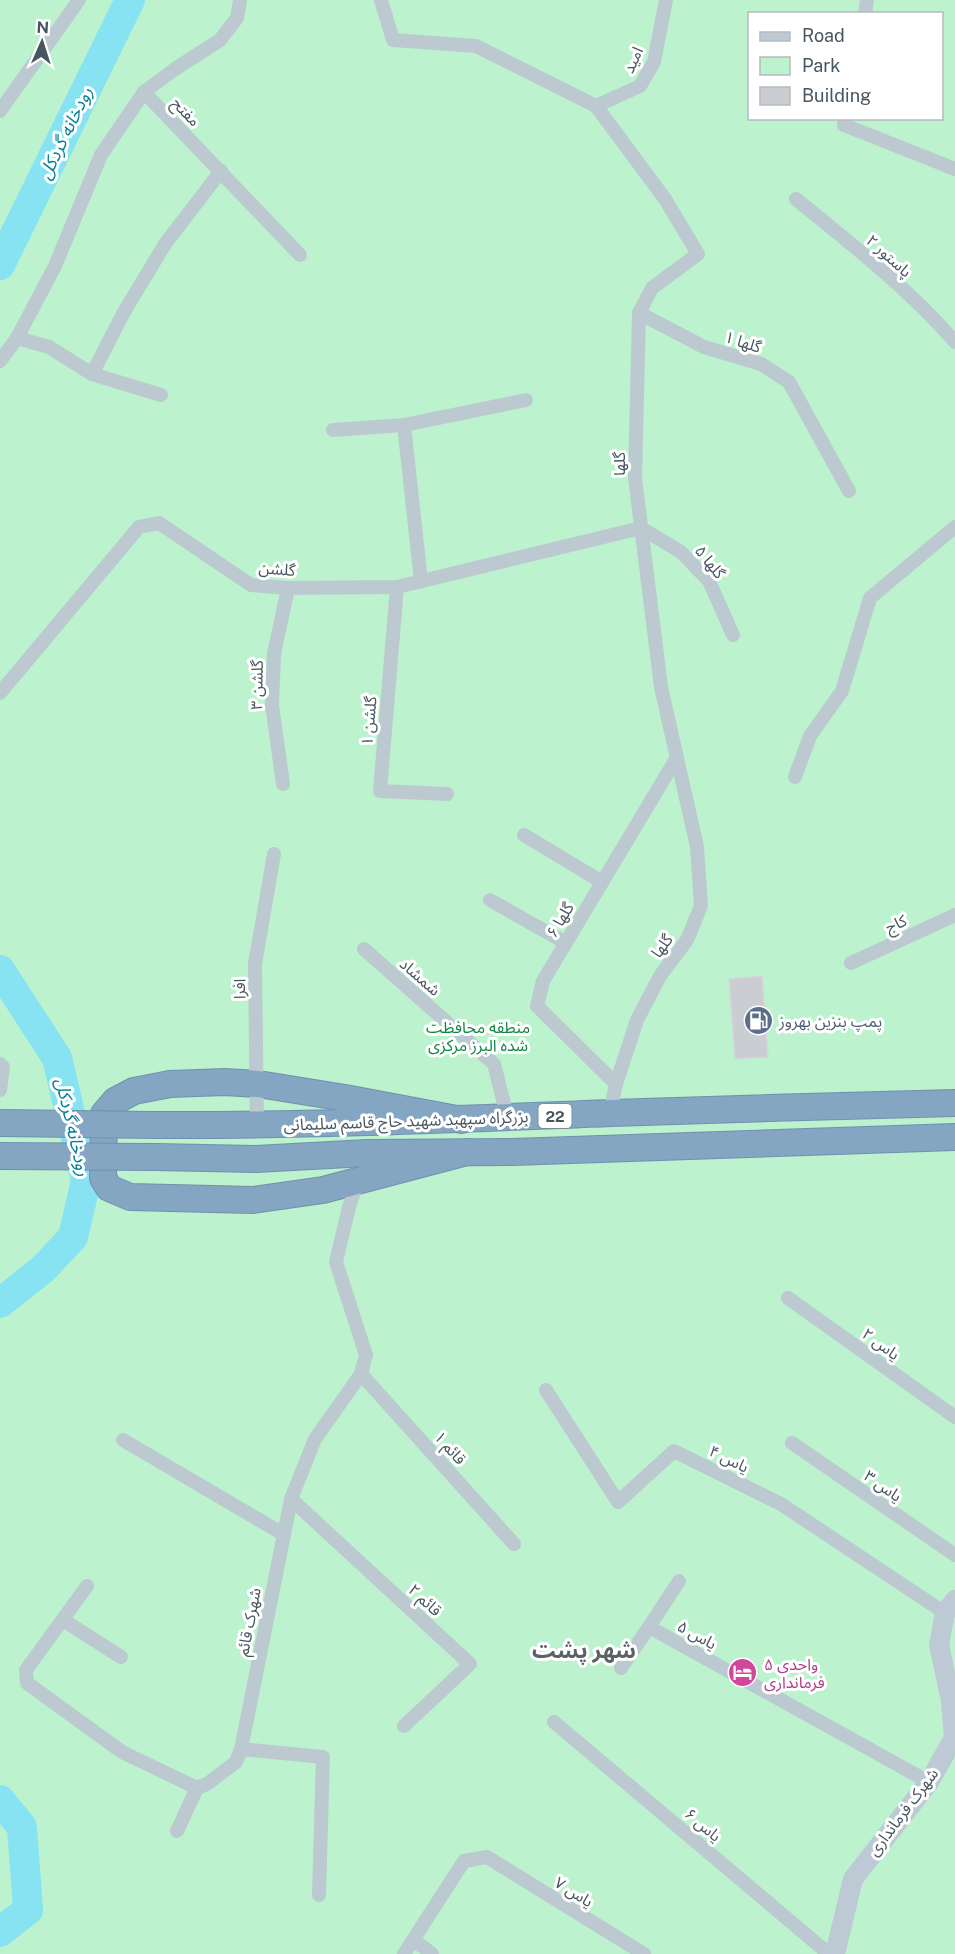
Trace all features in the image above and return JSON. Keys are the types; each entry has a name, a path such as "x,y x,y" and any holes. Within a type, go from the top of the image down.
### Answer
{"highway":[{"path":"462,1120 258,1084 225,1082 170,1084 135,1091 115,1101 104,1114 103,1178 109,1188 130,1197 254,1200 323,1190 467,1152"},
{"name":"بزرگراه سپهبد شهید حاج قاسم سلیمانی","path":"0,1123 257,1126 955,1103"},
{"name":"بزرگراه سپهبد شهید حاج قاسم سلیمانی","path":"0,1156 256,1159 368,1153 955,1137"}],"street":[{"path":"0,111 79,0"},
{"name":"مفتح","path":"240,0 237,18 220,40 144,92 300,255"},
{"name":"گلها","path":"381,0 393,40 476,46 596,106 665,200 698,254 652,288 639,313 635,478 662,687 697,847 701,906 687,940 660,976 638,1020 616,1084 610,1113"},
{"name":"امید","path":"596,106 640,86 654,62 666,0"},
{"path":"0,361 17,338 55,266 101,155 144,92"},
{"path":"845,122 955,169"},
{"path":"92,374 124,312 165,244 221,171"},
{"name":"پاستور ۲","path":"796,199 867,257 937,322 955,342"},
{"name":"گلها ۱","path":"639,313 704,347 761,364 789,382 849,491"},
{"path":"17,338 49,347 92,374 161,395"},
{"path":"333,430 404,425 526,400"},
{"path":"404,425 421,581"},
{"name":"گلشن","path":"0,693 139,527 159,523 252,585 288,588 397,588 641,528"},
{"path":"795,777 810,736 842,691 870,598 955,526"},
{"name":"گلها ۵","path":"641,528 681,552 709,581 733,635"},
{"name":"گلشن ۳","path":"283,784 272,705 274,654 288,588"},
{"name":"گلشن ۱","path":"397,588 380,791 447,794"},
{"name":"گلها ۶","path":"616,1084 537,1006 543,981 676,759"},
{"path":"524,835 602,882"},
{"name":"افرا","path":"257,1126 255,964 274,854"},
{"path":"490,900 566,943"},
{"name":"کاج","path":"851,963 955,915"},
{"name":"شمشاد","path":"364,949 494,1064 508,1119"},
{"path":"0,1064 3,1066 0,1090"},
{"path":"361,1374 366,1355 336,1262 349,1207 368,1153"},
{"name":"یاس ۲","path":"788,1298 955,1417"},
{"name":"شهرک قائم","path":"197,1788 207,1784 237,1762 291,1498 315,1439 361,1374"},
{"name":"قائم ۱","path":"361,1374 514,1544"},
{"name":"یاس ۴","path":"546,1390 618,1502 674,1450 781,1504 950,1606"},
{"path":"123,1440 283,1534"},
{"name":"یاس ۳","path":"792,1443 955,1556"},
{"name":"قائم ۲","path":"291,1498 470,1664 404,1726"},
{"path":"621,1668 679,1581"},
{"path":"87,1586 26,1670 27,1683 122,1752 197,1788 177,1831"},
{"name":"شهرک فرمانداری","path":"835,1954 853,1879 929,1782 954,1738 951,1701 939,1645 950,1606"},
{"path":"63,1620 121,1656"},
{"name":"یاس ۵","path":"649,1627 929,1782"},
{"name":"یاس ۶","path":"554,1722 829,1954"},
{"path":"241,1749 323,1757 319,1894"},
{"name":"یاس ۷","path":"414,1940 464,1861 488,1857 644,1954"},
{"path":"404,1954 414,1940 432,1954"}],"green space":[{"name":"منطقه محافظت شده البرز مرکزی","path":"0,0 955,0 955,1954 0,1954"}],"building":[{"path":"762,976 768,1057 735,1059 729,979"}],"waterway":[{"name":"رودخانه گردکل","path":"0,265 130,0"},
{"name":"رودخانه گردکل","path":"0,970 57,1058 86,1181 73,1237 43,1269 0,1303"},
{"name":"رودخانه گردکل","path":"0,1800 22,1827 28,1910 0,1932"}],"place":[{"name":"پمپ بنزین بهروز","path":"758,1021"},
{"name":"۵ واحدی فرمانداری","path":"743,1673"}],"district":[{"name":"شهر پشت","path":"584,1650"}]}
